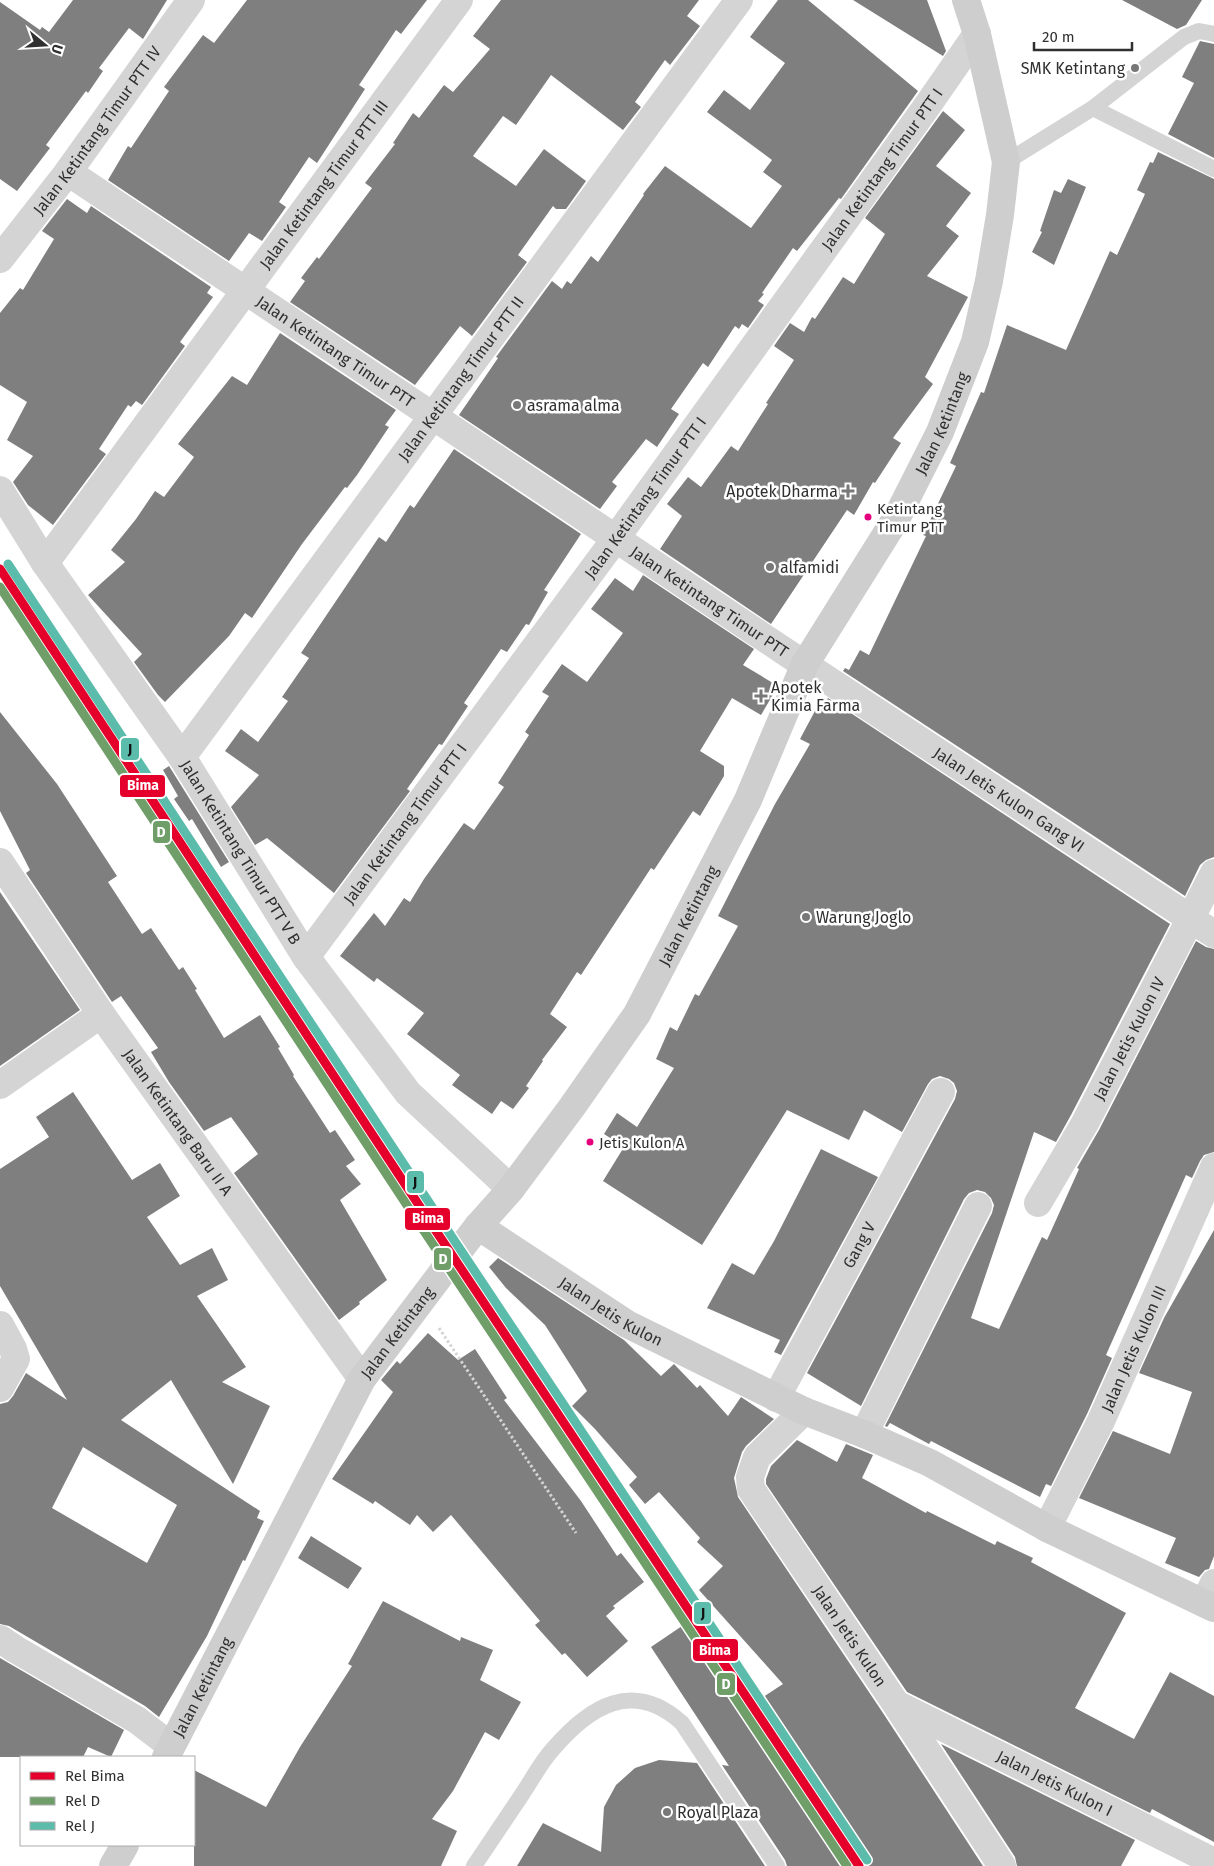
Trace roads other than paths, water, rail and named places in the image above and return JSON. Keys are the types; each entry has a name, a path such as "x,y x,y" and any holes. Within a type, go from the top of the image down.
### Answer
{"street":[{"name":"Jalan Ketintang Timur PTT IV","path":"0,259 68,172 191,0"},
{"name":"Jalan Ketintang Timur PTT III","path":"45,563 459,0"},
{"name":"Jalan Ketintang Timur PTT II","path":"182,756 739,0"},
{"name":"Jalan Ketintang","path":"169,1751 362,1379 420,1300 478,1226 511,1189 572,1108 637,1014 748,800 805,664 897,517 940,432 975,342 989,281 1000,215 1006,162 977,34 966,0"},
{"name":"Jalan Ketintang Timur PTT I","path":"306,957 616,538 977,34"},
{"name":"Jalan Ketintang Timur PTT","path":"68,172 805,664"},
{"name":"Jalan Ketintang Timur PTT V B","path":"0,490 45,563 182,756 306,957 408,1093 511,1189"},
{"name":"Jalan Jetis Kulon Gang VI","path":"805,664 1190,920 1214,934"},
{"name":"Jalan Ketintang Baru II A","path":"0,862 101,1014 362,1379"},
{"name":"Jalan Jetis Kulon IV","path":"1038,1203 1085,1122 1214,873"},
{"path":"0,1086 101,1014"},
{"name":"Gang V","path":"776,1398 941,1092"},
{"name":"Jalan Jetis Kulon III","path":"1047,1528 1101,1420 1214,1167"},
{"path":"864,1434 978,1206"},
{"name":"Jalan Jetis Kulon","path":"478,1226 627,1324 776,1398 930,1463 1047,1528 1211,1598"},
{"path":"0,1325 16,1359 0,1388"},
{"name":"Jalan Jetis Kulon","path":"804,1410 757,1458 750,1478 751,1489 896,1704 1002,1866"},
{"path":"0,1639 137,1720 169,1751"},
{"name":"Jalan Jetis Kulon I","path":"896,1704 1214,1862"},
{"path":"113,1866 124,1846"}],"lane":[{"path":"1006,162 1093,108 1184,37 1199,31 1214,34"},
{"path":"1093,108 1214,169"},
{"path":"474,1866 552,1750 577,1723 592,1711 609,1703 630,1700 643,1701 659,1706 672,1714 682,1724 776,1866"}],"rail line":[{"name":"J","path":"8,564 436,1213 867,1860"},
{"name":"Bima","path":"0,569 428,1219 859,1866"},
{"name":"D","path":"0,587 420,1225 847,1866"}],"place":[{"name":"SMK Ketintang","path":"1135,68"},
{"name":"asrama alma","path":"517,405"},
{"name":"Apotek Dharma","path":"848,491"},
{"name":"Ketintang Timur PTT","path":"868,517"},
{"name":"alfamidi","path":"770,567"},
{"name":"Apotek Kimia Farma","path":"761,696"},
{"name":"Warung Joglo","path":"806,917"},
{"name":"Jetis Kulon A","path":"590,1142"},
{"name":"Royal Plaza","path":"667,1812"}]}
